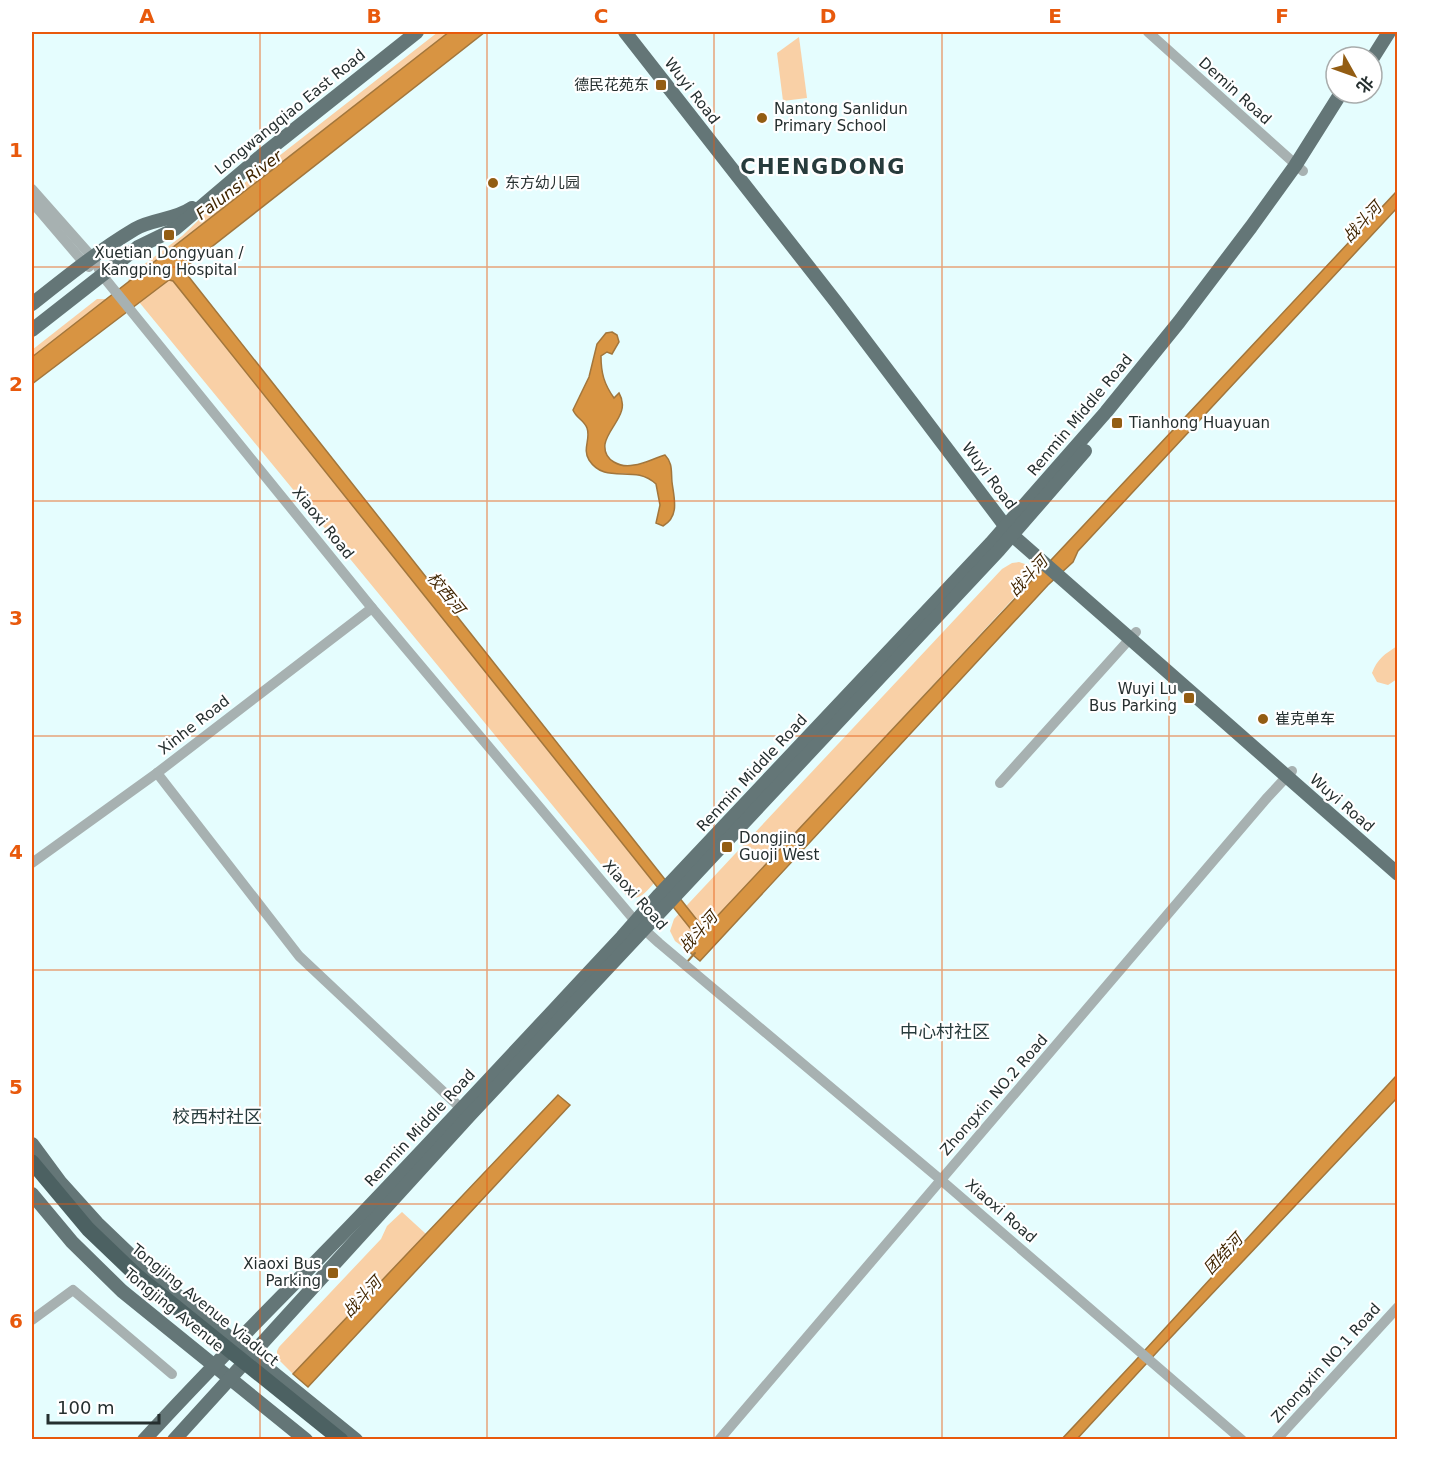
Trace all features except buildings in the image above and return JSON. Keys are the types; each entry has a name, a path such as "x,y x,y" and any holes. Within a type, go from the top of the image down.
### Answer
{"highway":[{"name":"Tongjing Avenue Viaduct","path":"32,1162 88,1229 135,1275 342,1440"},
{"name":"Tongjing Avenue Viaduct","path":"32,1178 81,1235 130,1284 327,1440"}],"main road":[{"name":"Longwangqiao East Road","path":"32,330 138,247 175,229 212,196 417,32"},
{"name":"Wuyi Road","path":"625,32 1012,528 1290,774 1398,862"},
{"name":"Wuyi Road","path":"634,32 1012,528"},
{"path":"1371,45 1379,32"},
{"path":"1381,45 1389,32"},
{"name":"Renmin Middle Road","path":"1299,168 1334,105"},
{"name":"Renmin Middle Road","path":"144,1440 196,1383 465,1112 1113,418 1184,330 1343,105"},
{"name":"Longwangqiao East Road","path":"32,304 136,228 188,212 212,196"},
{"name":"Wuyi Road","path":"1062,574 1136,632 1398,874"},
{"name":"Renmin Middle Road","path":"174,1440 465,1112"},
{"name":"Tongjing Avenue","path":"32,1144 60,1182 97,1223 145,1269 356,1440"},
{"name":"Tongjing Avenue","path":"32,1194 72,1242 122,1291 306,1440"},
{"path":"162,1324 175,1325 185,1320 188,1311 183,1300"}],"street":[{"name":"Demin Road","path":"1148,32 1299,168"},
{"name":"Xiaoxi Road","path":"32,189 88,261"},
{"name":"Xiaoxi Road","path":"32,202 114,289 372,608 640,925 688,968 941,1179 1242,1440"},
{"name":"Xinhe Road","path":"32,863 157,773 372,608"},
{"path":"1000,783 1136,632"},
{"path":"157,773 299,956 465,1112"},
{"name":"Zhongxin NO.2 Road","path":"719,1440 1290,774"},
{"path":"32,1320 73,1290 171,1374"},
{"name":"Zhongxin NO.1 Road","path":"1276,1440 1398,1306"}],"shaded area":[{"path":"438,32 449,32 128,282 130,275 182,236 206,213"},
{"path":"799,37 807,98 783,101 777,53"},
{"path":"169,280 173,281 654,883 642,895 635,898 627,896 139,302"},
{"path":"97,299 106,299 32,357 32,350"},
{"path":"1019,562 1037,573 687,950 675,941 670,931 674,919 1002,569"},
{"path":"1397,646 1397,679 1388,685 1377,682 1372,673 1376,664"},
{"path":"402,1212 426,1234 293,1374 277,1358 279,1347 381,1239 387,1226"}],"water":[{"path":"449,32 485,32 186,267 185,272 701,925 708,926 1397,191 1397,208 1078,551 1073,562 1048,585 700,961 687,950 694,941 694,933 173,281 169,280 32,384 32,357"},
{"path":"612,332 617,335 619,342 612,354 607,352 601,356 602,368 608,388 614,398 619,393 622,407 618,420 607,438 605,450 614,462 629,466 665,455 668,458 675,506 672,517 663,526 656,523 660,505 656,484 639,475 604,472 596,468 587,456 587,428 573,410 589,377 597,344 606,333"},
{"path":"1397,1075 1397,1098 1077,1439 1061,1440 1135,1361"},
{"path":"558,1095 570,1105 308,1387 293,1374"}],"waterway":[{"name":"战斗河","path":"687,962 695,953"}],"place":[{"name":"德民花苑东","path":"661,85"},
{"name":"Nantong Sanlidun Primary School","path":"762,118"},
{"name":"东方幼儿园","path":"493,183"},
{"name":"Xuetian Dongyuan / Kangping Hospital","path":"169,235"},
{"name":"Tianhong Huayuan","path":"1117,423"},
{"name":"Wuyi Lu Bus Parking","path":"1189,698"},
{"name":"崔克单车","path":"1263,719"},
{"name":"Dongjing Guoji West","path":"727,847"},
{"name":"Xiaoxi Bus Parking","path":"333,1273"}],"district":[{"name":"CHENGDONG","path":"823,167"},
{"name":"中心村社区","path":"945,1031"},
{"name":"校西村社区","path":"217,1116"}],"water label":[{"name":"Falunsi River","path":"239,185"},
{"name":"校西河","path":"446,593"},
{"name":"团结河","path":"1223,1254"}]}
